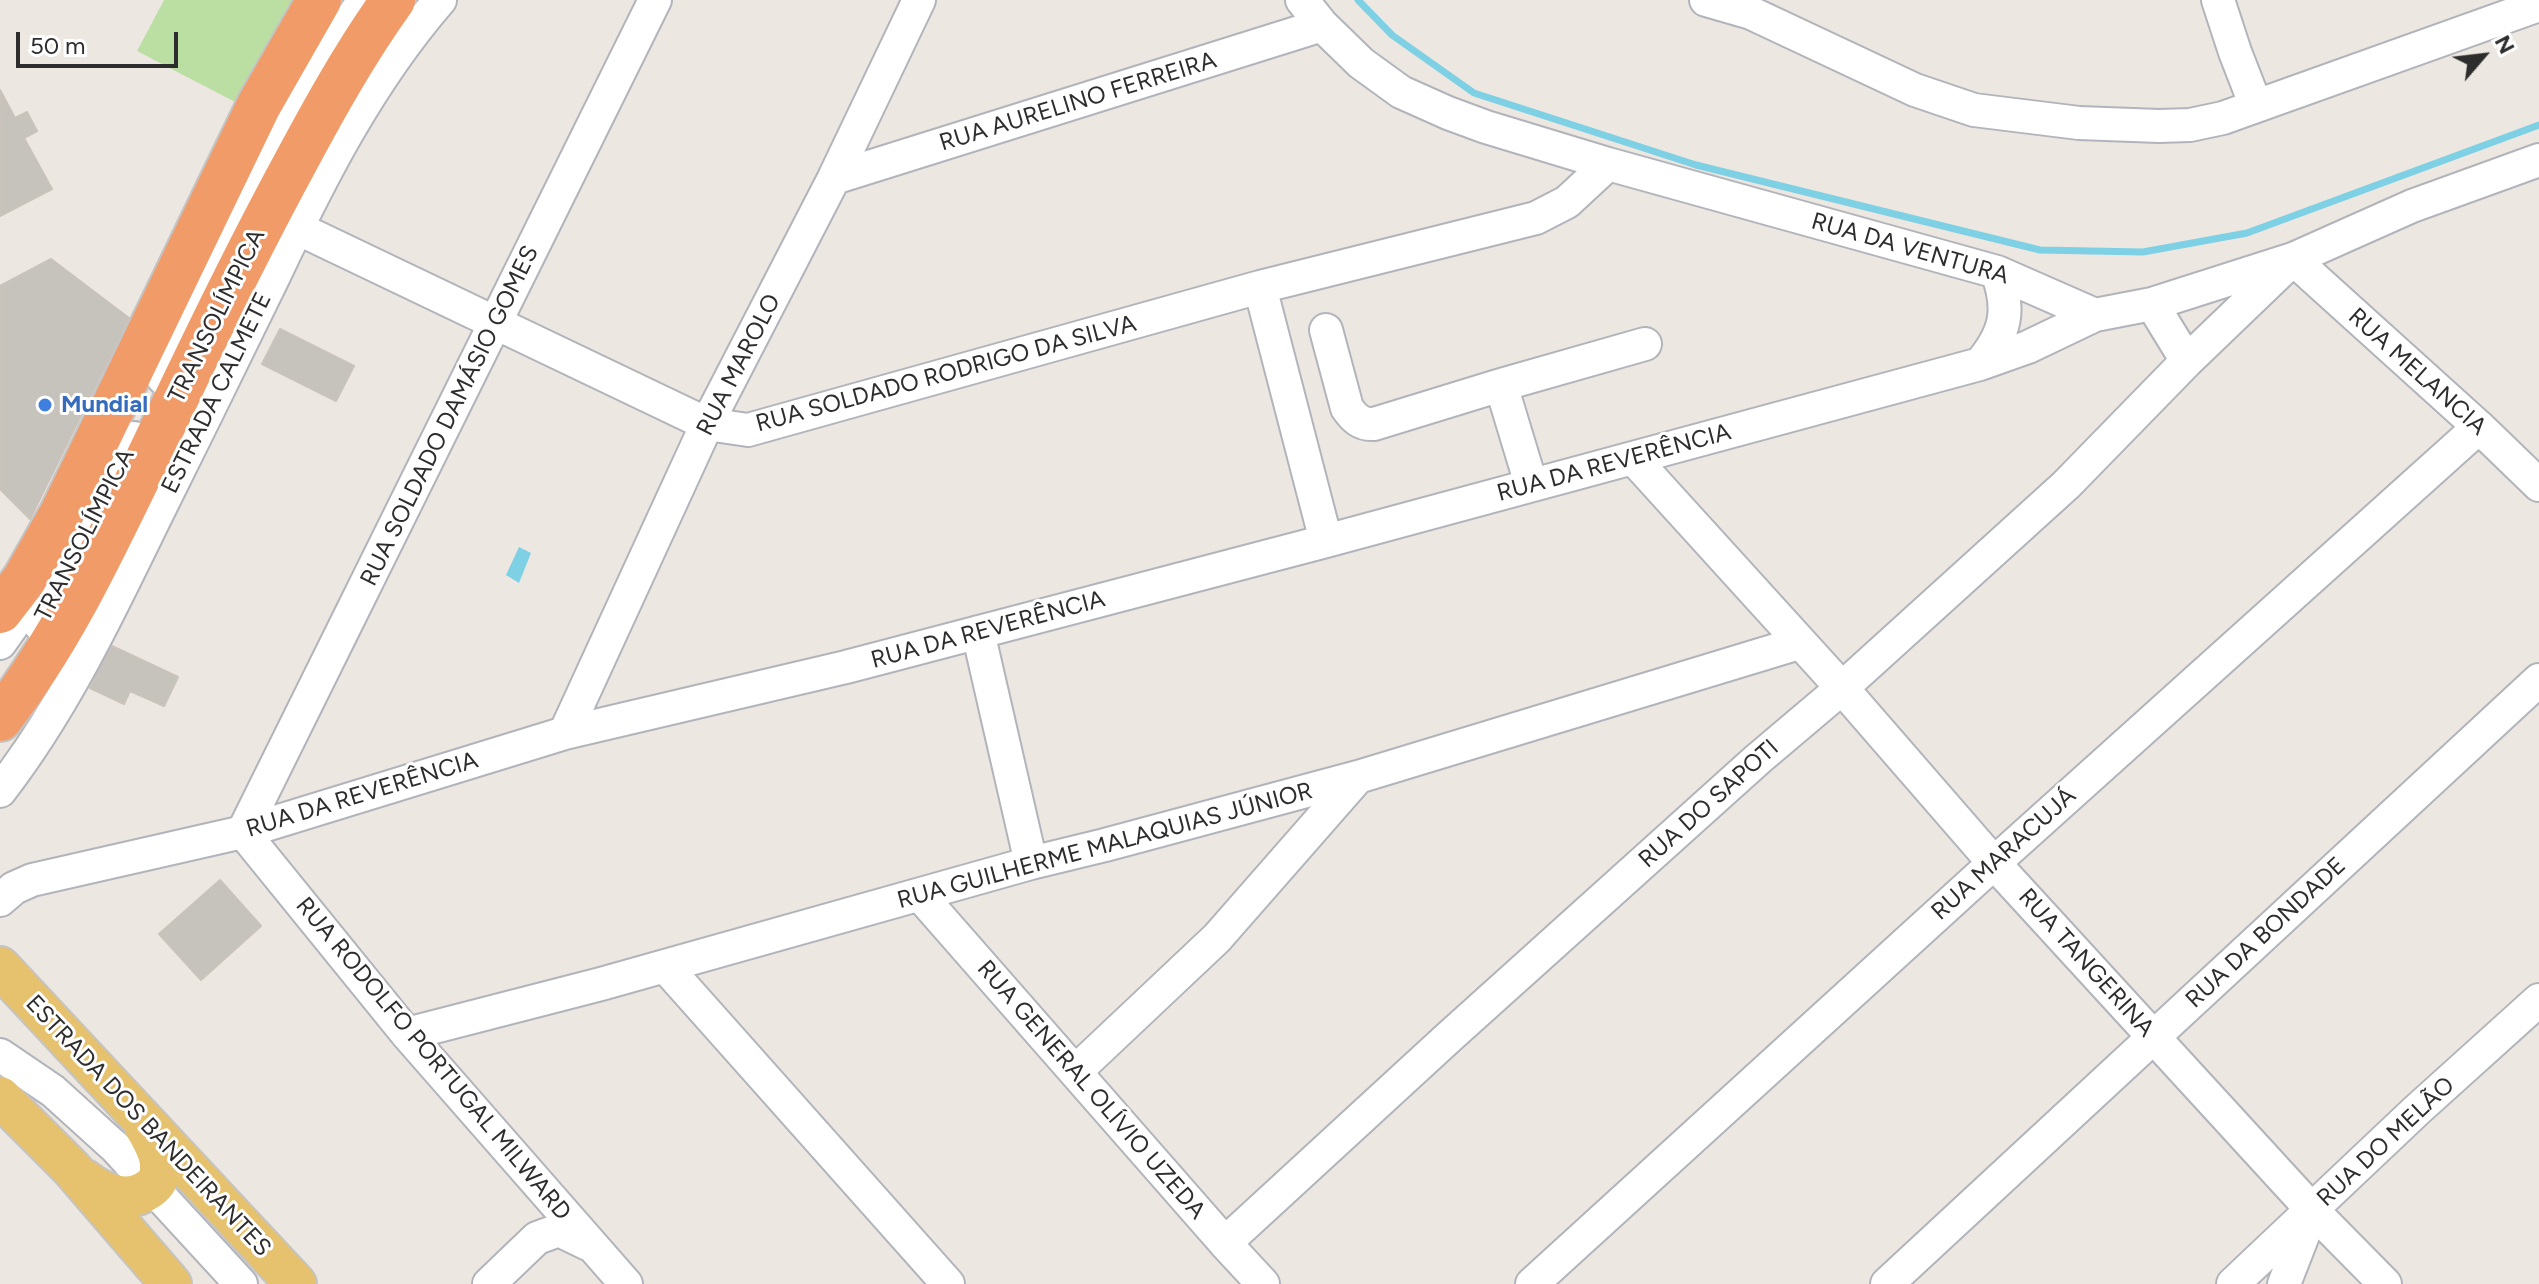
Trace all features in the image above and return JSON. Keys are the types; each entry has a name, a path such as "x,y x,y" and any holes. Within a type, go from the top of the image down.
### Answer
{"highway":[{"name":"TRANSOLÍMPICA","path":"0,611 24,580 62,513 259,105 319,0"},
{"name":"TRANSOLÍMPICA","path":"0,719 53,643 92,574 247,251 330,98 393,0"}],"main road":[{"name":"ESTRADA DOS BANDEIRANTES","path":"0,967 296,1284"},
{"path":"0,1097 71,1168 171,1284"},
{"path":"71,1168 97,1189 127,1198 139,1196 158,1180 161,1166 155,1145 141,1120"}],"street":[{"name":"TRANSOLÍMPICA","path":"0,643 32,598 81,509 276,109 344,0"},
{"name":"TRANSOLÍMPICA","path":"0,684 41,624 284,129 364,0"},
{"name":"ESTRADA CALMETE","path":"0,791 88,655 352,121 392,60 440,0"},
{"name":"RUA SOLDADO DAMÁSIO GOMES","path":"243,832 655,0"},
{"name":"RUA MAROLO","path":"565,733 707,424 834,178 919,0"},
{"name":"RUA DA VENTURA","path":"1302,0 1322,25 1361,63 1401,92 1486,127 1997,272 2095,315"},
{"path":"1706,0 1751,13 1915,90 1974,110 2079,123 2159,126 2208,122 2539,5"},
{"path":"2218,0 2256,106"},
{"name":"RUA AURELINO FERREIRA","path":"834,178 1322,25"},
{"path":"2095,315 2152,304 2293,259 2412,206 2539,160"},
{"name":"RUA SOLDADO RODRIGO DA SILVA","path":"297,228 707,424 748,430 1260,287 1536,218 1567,202 1608,164"},
{"name":"RUA DO SAPOTI","path":"1225,1243 1724,790 1842,688 2066,485 2187,361 2293,259"},
{"name":"RUA MELANCIA","path":"2293,259 2539,485"},
{"path":"1980,364 1993,349 2002,331 2006,311 2004,291 1997,272"},
{"path":"1260,287 1326,541"},
{"path":"2152,304 2187,361"},
{"name":"RUA DA REVERÊNCIA","path":"2,893 32,880 243,832 565,733 846,667 1980,364 2028,347 2095,315"},
{"path":"1326,330 1347,408 1364,425 1645,344"},
{"path":"1284,380 1336,366"},
{"path":"1501,385 1531,484"},
{"name":"RUA MARACUJÁ","path":"1532,1284 2479,427"},
{"name":"RUA TANGERINA","path":"1633,458 1842,688 1994,863 2313,1211 2385,1284"},
{"path":"978,632 1031,863"},
{"name":"RUA GUILHERME MALAQUIAS JÚNIOR","path":"407,1034 1358,777 1799,643"},
{"name":"RUA DA BONDADE","path":"1887,1284 2539,680"},
{"path":"1076,1071 1217,938 1358,777"},
{"name":"RUA RODOLFO PORTUGAL MILWARD","path":"243,832 407,1034 626,1284"},
{"name":"RUA GENERAL OLÍVIO UZEDA","path":"920,895 1263,1284"},
{"path":"665,966 948,1284"},
{"name":"RUA DO MELÃO","path":"2233,1284 2539,1000"},
{"path":"0,1055 53,1091 116,1148 241,1284"},
{"path":"2284,1284 2313,1211"},
{"path":"489,1284 537,1238 559,1230 588,1244"}],"green space":[{"path":"164,0 292,0 239,104 137,51"}],"water":[{"path":"519,547 531,553 519,583 506,575"}],"building":[{"path":"0,90 15,118 27,112 37,131 24,138 52,189 0,216"},
{"name":"Mundial","path":"51,259 129,318 30,519 0,489 0,286"},
{"path":"280,329 354,366 336,401 262,364"},
{"path":"112,646 178,677 164,706 130,691 124,704 90,688"},
{"path":"220,880 261,926 201,980 159,934"}],"waterway":[{"path":"1358,0 1392,35 1474,93 1696,165 2040,250 2143,252 2247,233 2539,125"}],"place":[{"name":"Mundial","path":"45,405"}]}
